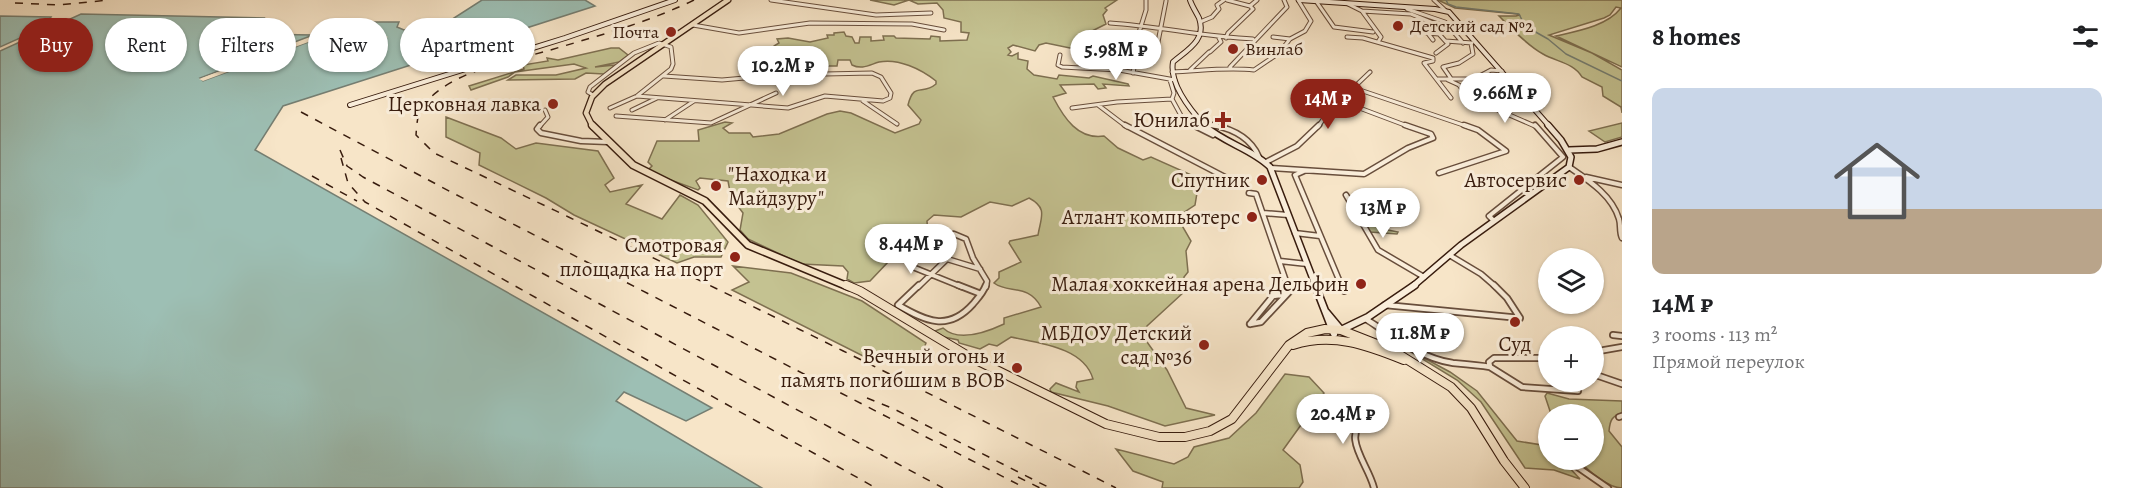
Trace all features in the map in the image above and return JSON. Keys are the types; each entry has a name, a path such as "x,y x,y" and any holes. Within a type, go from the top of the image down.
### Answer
{"main road":[{"path":"728,0 605,84 593,95 587,105 587,118 608,142 639,170 693,193 705,201 737,236 755,249 896,308 968,356 1088,416 1119,429 1159,437 1198,435 1227,423 1242,408 1282,352 1307,333 1336,331 1439,378"},
{"path":"1190,0 1200,22 1200,36 1194,45 1173,62 1172,80 1189,108 1213,135 1259,158 1271,168 1326,312"},
{"path":"1364,320 1425,278 1461,245 1569,166 1572,161 1569,150"},
{"path":"1336,331 1392,350 1439,378 1471,408 1504,461 1525,488"},
{"path":"1282,352 1308,340 1349,337"}],"street":[{"path":"350,105 565,38 675,0"},
{"path":"771,0 876,15 931,13"},
{"path":"1146,0 1148,9 1139,25 1136,42 1157,47 1166,1"},
{"path":"1200,22 1212,17 1219,9 1217,5 1226,0 1250,6"},
{"path":"1250,6 1257,0"},
{"path":"1230,67 1230,64 1253,39 1287,7 1284,0"},
{"path":"1299,0 1445,10"},
{"path":"1172,72 1230,67 1254,70 1279,53 1290,39 1305,31 1311,22 1299,0"},
{"path":"1434,0 1453,15 1569,150 1597,149 1622,142"},
{"path":"1316,1 1334,27 1373,32"},
{"path":"1348,3 1362,11 1381,37 1378,42"},
{"path":"1227,38 1228,33 1253,9 1250,6"},
{"path":"1398,7 1438,18 1445,22 1463,43"},
{"path":"1362,11 1411,14 1433,23"},
{"path":"873,24 876,15"},
{"path":"1420,22 1433,40"},
{"path":"693,26 739,33 766,31 800,23 912,24 944,30"},
{"path":"1110,23 1139,25 1200,36 1253,39"},
{"path":"1427,33 1439,34 1446,41 1448,46 1436,53"},
{"path":"1273,37 1280,36 1290,39"},
{"path":"1347,37 1363,38 1433,58 1433,61 1424,63 1451,98"},
{"path":"1188,71 1221,42 1219,38"},
{"path":"1446,41 1478,44"},
{"path":"1471,43 1473,54 1459,63 1443,67 1450,80 1459,85 1468,97 1533,124 1564,159 1489,216 1494,221"},
{"path":"593,95 588,91 634,53 662,44 672,49 673,64 664,76 638,96 610,108"},
{"path":"1060,55 1059,66 1134,73 1172,80 1174,93 1172,99 1184,121 1213,135"},
{"path":"1092,68 1087,59 1133,62 1135,63 1134,73"},
{"path":"1473,79 1491,70 1502,71"},
{"path":"1266,162 1297,146 1317,128 1328,112 1370,72"},
{"path":"638,96 795,107 825,96 883,101 890,98 891,91 879,75 777,75 722,80 664,76"},
{"path":"1437,79 1509,79"},
{"path":"1354,88 1440,118 1449,119 1484,133 1504,148 1505,152 1439,173"},
{"path":"616,116 711,123 776,93"},
{"path":"632,110 658,98"},
{"path":"1072,108 1172,99"},
{"path":"863,100 897,124"},
{"path":"663,120 694,101"},
{"path":"1271,168 1337,174 1366,173 1408,148 1433,138 1431,134 1341,101"},
{"path":"1098,105 1119,123 1225,177"},
{"path":"545,110 548,117 537,129 541,133 581,141 608,142"},
{"path":"1203,125 1218,126 1249,141 1257,149 1259,158"},
{"path":"1569,166 1586,176 1622,185"},
{"path":"1304,171 1302,174 1295,175 1344,291"},
{"path":"1539,176 1549,180"},
{"path":"1586,176 1615,212 1620,222 1622,238"},
{"path":"1257,189 1248,193 1256,194 1290,291 1261,322 1255,325 1250,324 1273,296 1287,294"},
{"path":"1346,195 1377,250 1425,278"},
{"path":"1263,213 1289,216"},
{"path":"1295,233 1321,236"},
{"path":"954,234 966,239 973,258 980,269 987,281 981,295 962,316 941,323 917,317 896,308 929,273 947,259 980,269"},
{"path":"1384,305 1520,318 1509,302 1483,274 1451,256"},
{"path":"1280,261 1307,264"},
{"path":"915,268 981,295"},
{"path":"1326,312 1336,331 1364,320"},
{"path":"1349,337 1364,320"},
{"path":"1364,320 1401,342 1431,356 1454,363 1462,362 1490,367 1522,387 1538,388"},
{"path":"1613,335 1622,336"},
{"path":"1604,350 1622,346"},
{"path":"1490,367 1489,362 1494,358 1538,358"},
{"path":"1604,378 1622,384"},
{"path":"1366,417 1356,422 1352,433 1354,443 1367,465 1374,488"},
{"path":"1582,470 1608,488"}],"shaded area":[{"path":"870,0 909,0 894,5"},
{"path":"909,0 1117,0 1105,8 1107,10 1103,15 1106,24 1088,33 1110,43 1070,48 1046,43 1039,45 1035,51 1013,45 1008,48 1011,52 1008,55 1018,53 1018,59 1028,61 1027,69 1034,75 1057,79 1059,75 1089,78 1093,76 1128,84 1129,86 1103,84 1106,88 1098,89 1094,84 1060,85 1066,93 1053,97 1067,120 1079,131 1087,135 1104,136 1118,148 1143,160 1151,157 1196,177 1199,181 1195,205 1177,217 1191,241 1186,251 1188,272 1184,277 1184,292 1147,326 1142,335 1167,370 1186,408 1215,415 1165,426 1108,406 1051,392 1050,389 1056,383 1079,392 1076,387 1077,382 1093,379 1088,368 1070,353 1046,344 1011,337 997,346 989,344 980,349 944,337 935,331 943,328 957,335 973,335 1004,324 1004,318 1041,307 1030,295 994,283 999,278 999,272 1021,262 1009,243 1010,241 1038,235 1042,213 1039,205 1029,198 1012,206 990,202 961,217 934,215 927,221 928,235 909,251 891,259 870,281 854,283 847,279 848,272 843,266 801,264 748,239 740,230 743,213 731,197 728,181 700,178 696,181 700,188 698,190 657,175 649,169 652,166 648,162 657,141 699,141 698,130 725,122 732,123 723,128 729,133 750,133 753,137 779,134 840,111 851,113 895,133 919,124 921,120 908,105 910,98 916,91 931,87 936,84 936,81 909,66 886,61 859,67 852,65 850,60 838,60 837,66 825,66 825,58 810,57 809,63 800,63 797,59 773,63 770,61 774,46 779,43 777,39 788,38 810,42 828,38 827,35 844,32 846,36 852,37 855,43 859,43 860,37 871,37 871,41 884,40 883,36 930,39 931,36 940,37 940,41 967,40 969,33 961,32 961,22 944,18 943,10 937,3 918,4"},
{"path":"1438,0 1622,0 1622,67 1556,36 1583,30 1600,23 1621,8 1616,7 1610,15 1604,18 1549,35 1592,53 1622,70 1622,113 1621,107 1603,96 1602,87 1582,77 1570,66 1537,50 1499,16 1519,15 1455,8"},
{"path":"611,48 619,48 628,55 619,62 595,67 615,65 604,74 586,73 575,79 508,80 516,75 556,75 586,68 574,64 535,69 535,63 548,61 547,58 558,60"},
{"path":"515,72 508,77 471,90 469,86"},
{"path":"446,117 501,138 516,149 536,143 598,151 614,178 605,185 610,192 642,185 626,204 662,219 680,195 698,205 728,242 721,257 694,257 677,263 574,215 546,198 479,165 480,153 446,137"},
{"path":"1622,123 1622,137 1605,142 1589,131"},
{"path":"1350,196 1387,200 1389,203 1368,202 1379,223 1384,224 1388,230 1398,232 1397,234 1370,232"},
{"path":"733,266 791,273 862,301 926,343 920,358 874,353 877,363 732,290 749,282"},
{"path":"1398,344 1450,372 1477,391 1517,441 1538,444 1538,469 1525,468 1481,402 1457,380"},
{"path":"1285,374 1309,377 1324,393 1283,450 1300,465 1303,482 1299,488 1162,488 1163,482 1133,471 1116,449 1174,464 1188,457 1194,447 1229,438 1256,413"},
{"path":"1547,393 1569,399 1622,401 1622,413 1612,419 1609,431 1622,447 1622,488 1604,482 1589,470 1604,470 1604,404 1548,404 1545,396"},
{"path":"1554,470 1571,470 1580,479"}],"water":[{"path":"482,0 585,0 595,6 535,25 535,18 454,18"},
{"path":"81,14 264,18 199,18 199,72 216,72 200,78 203,81 227,72 296,72 296,47 308,42 308,72 388,72 388,22 399,22 397,27 400,28 400,68 283,106 255,150 712,408 686,421 624,392 616,401 762,488 0,488 0,51 18,43 18,72 93,72 93,18 72,18"},
{"path":"0,16 51,17 18,18 18,39 0,47"},
{"path":"296,35 308,35 296,41"}],"pier":[{"path":"308,38 308,42 296,47 296,43"},
{"path":"218,72 227,72 203,81 199,79"}],"waterway":[{"path":"1446,0 1448,4 1456,7 1519,14 1525,26 1548,39 1566,54 1622,81"}],"railway":[{"path":"15,3 59,5 109,0"},
{"path":"694,0 640,22 467,74 439,90 427,101 418,117 416,135 434,153 776,318 1116,488"},
{"path":"301,112 451,192 1025,488"},
{"path":"340,150 347,166 363,177 943,488"},
{"path":"341,158 348,183 365,202 876,488"},
{"path":"312,176 357,201"},
{"path":"867,398 894,409 1050,488"},
{"path":"1018,477 1040,488"}],"place":[{"name":"Детский сад №2","path":"1398,26"},
{"name":"Почта","path":"671,32"},
{"name":"Винлаб","path":"1233,49"},
{"name":"Церковная лавка","path":"553,104"},
{"name":"Юнилаб","path":"1223,120"},
{"name":"Спутник","path":"1262,180"},
{"name":"Автосервис","path":"1579,180"},
{"name":"\"Находка и Майдзуру\"","path":"716,186"},
{"name":"Атлант компьютерс","path":"1252,217"},
{"name":"Смотровая площадка на порт","path":"735,257"},
{"name":"Малая хоккейная арена Дельфин","path":"1361,284"},
{"name":"Суд","path":"1515,322"},
{"name":"МБДОУ Детский сад №36","path":"1204,345"},
{"name":"Вечный огонь и память погибшим в ВОВ","path":"1017,368"}]}
